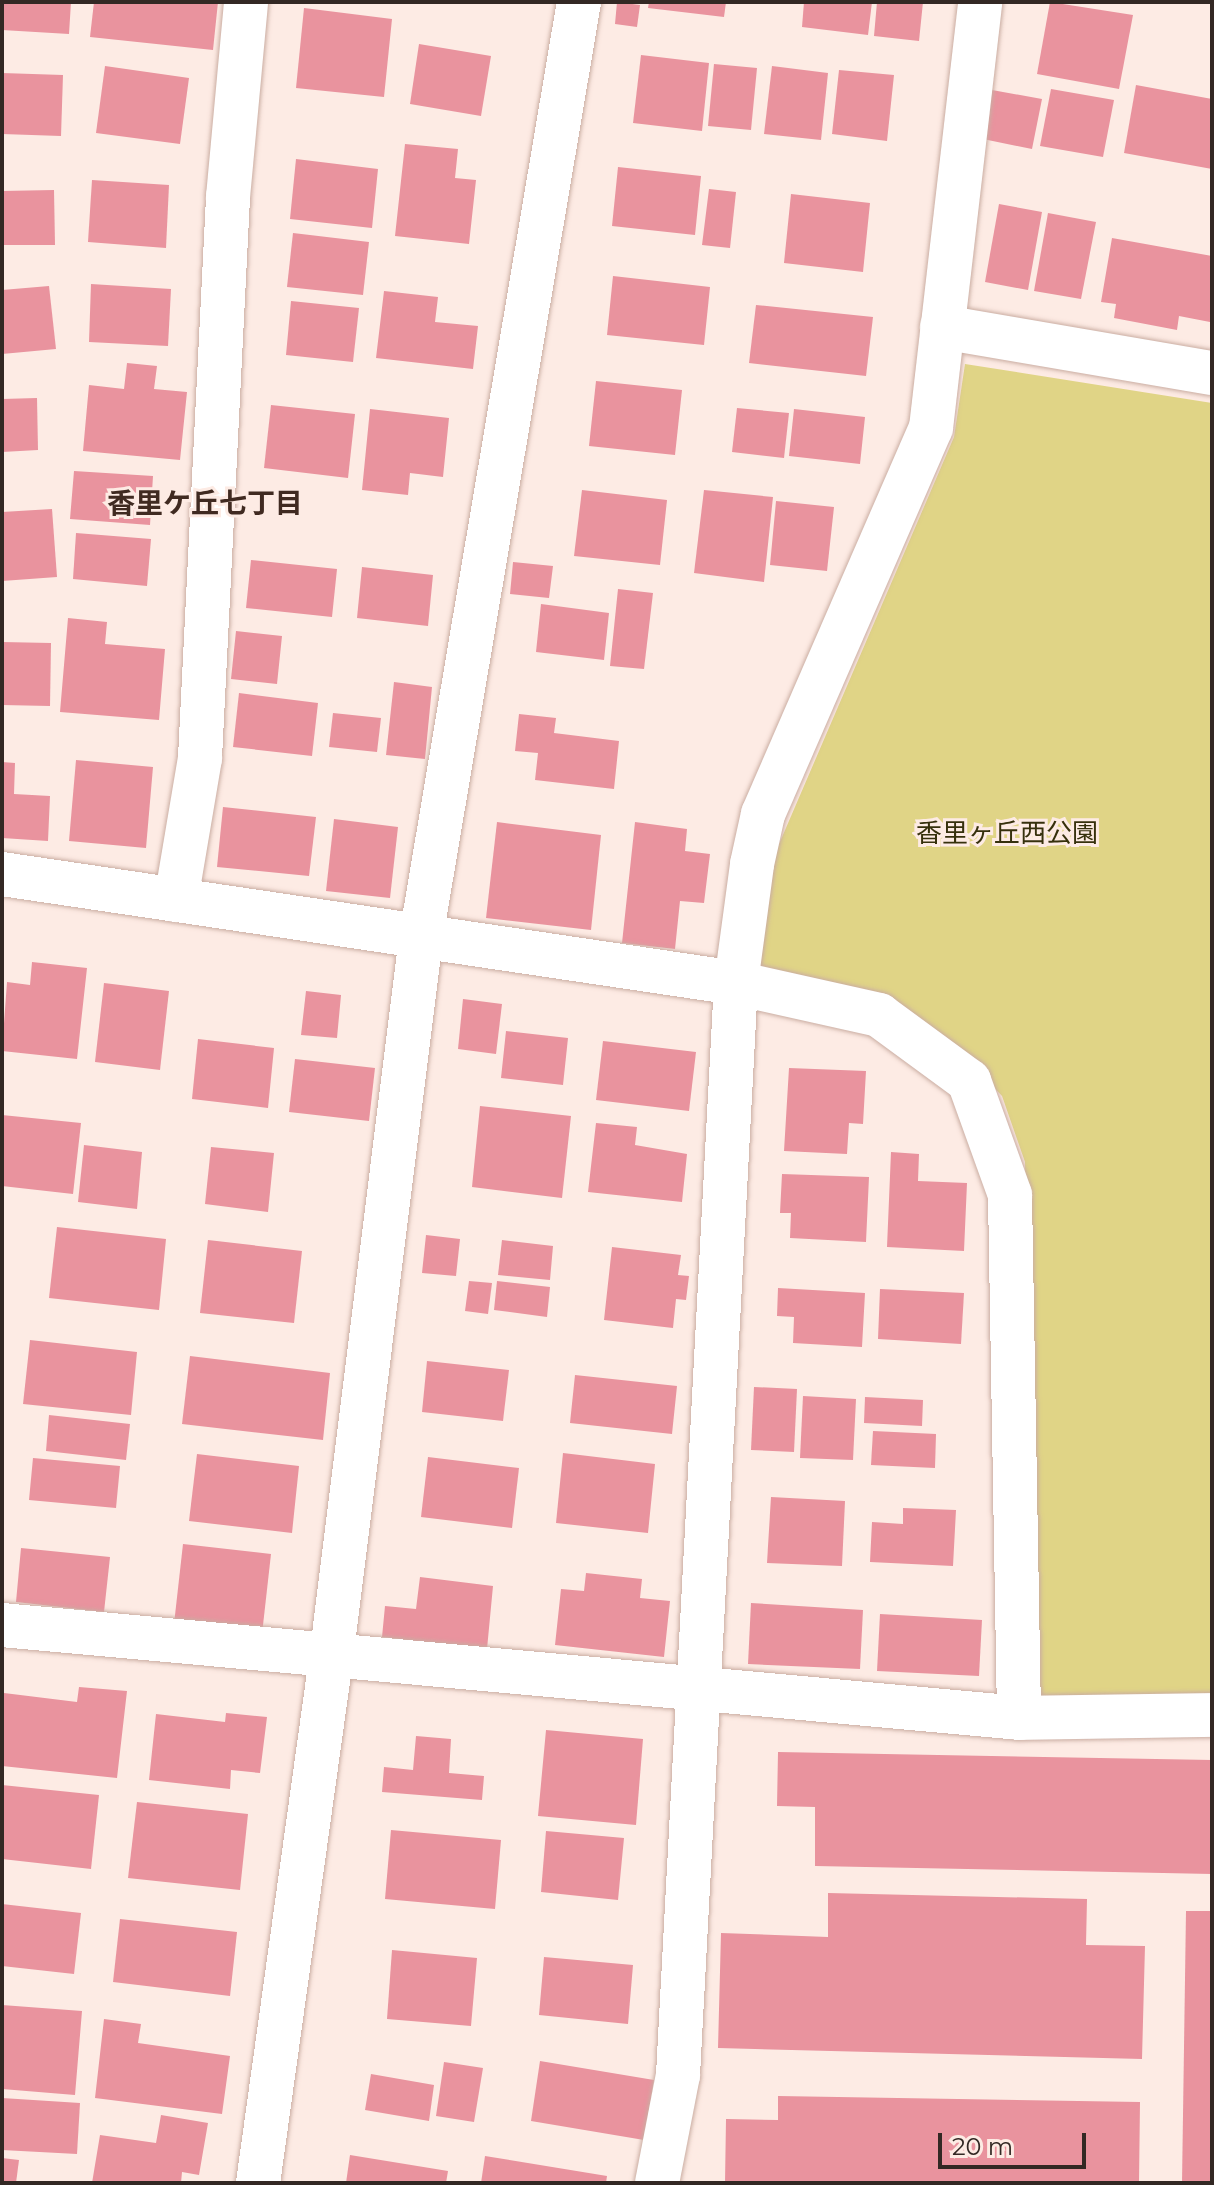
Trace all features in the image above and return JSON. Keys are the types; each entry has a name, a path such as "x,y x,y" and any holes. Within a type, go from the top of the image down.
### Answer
{"street":[{"path":"176,900 200,758 228,197 246,2"},
{"path":"258,2183 331,1659 421,937 504,414 579,2"},
{"path":"657,2183 678,2075 736,983 763,814 931,428 980,2"},
{"path":"942,327 1212,373"},
{"path":"2,874 736,983 879,1015 969,1081 1010,1195 1019,1718"},
{"path":"2,1625 331,1659 1019,1718 1212,1715"}],"green space":[{"name":"香里ヶ丘西公園","path":"965,364 1212,403 1212,1696 1034,1696 1025,1162 1002,1096 945,1036 752,973 764,879 954,437"}],"building":[{"path":"2,2 71,2 69,34 2,30"},
{"path":"94,2 218,2 213,50 90,37"},
{"path":"617,2 640,5 637,27 615,24"},
{"path":"649,2 726,2 724,17 648,8"},
{"path":"804,2 872,2 868,35 802,27"},
{"path":"877,2 923,2 919,41 874,36"},
{"path":"1050,2 1133,15 1119,89 1037,74"},
{"path":"304,8 392,19 384,97 296,88"},
{"path":"419,44 491,56 481,116 410,104"},
{"path":"641,55 709,63 702,131 633,123"},
{"path":"714,64 757,68 751,130 708,126"},
{"path":"105,66 189,78 180,144 96,133"},
{"path":"772,66 828,73 821,140 764,134"},
{"path":"839,70 894,75 887,141 832,134"},
{"path":"2,73 63,75 61,136 2,134"},
{"path":"1136,85 1212,99 1212,169 1124,153"},
{"path":"1051,89 1114,100 1103,157 1040,146"},
{"path":"992,90 1042,99 1032,149 983,139"},
{"path":"405,144 458,149 455,178 476,180 469,244 395,236"},
{"path":"296,159 378,169 372,228 290,219"},
{"path":"618,167 701,176 695,235 612,226"},
{"path":"92,180 169,185 166,248 88,242"},
{"path":"709,189 736,192 730,248 702,245"},
{"path":"54,190 55,245 2,245 2,191"},
{"path":"791,194 870,203 863,272 784,263"},
{"path":"999,204 1042,212 1028,290 985,282"},
{"path":"1048,213 1096,222 1081,299 1034,291"},
{"path":"293,233 369,242 363,295 287,287"},
{"path":"1112,238 1212,256 1210,322 1179,316 1177,330 1114,318 1116,304 1101,302"},
{"path":"613,276 710,287 704,345 607,335"},
{"path":"91,284 171,289 168,346 89,342"},
{"path":"49,286 56,349 2,354 2,290"},
{"path":"384,291 438,297 435,322 478,326 473,369 376,358"},
{"path":"291,301 359,308 353,362 286,355"},
{"path":"756,305 873,317 866,376 749,363"},
{"path":"127,363 157,366 154,389 187,392 180,460 83,451 89,385 124,389"},
{"path":"596,381 682,390 675,455 589,446"},
{"path":"37,398 38,450 2,452 2,399"},
{"path":"271,405 355,414 348,478 264,468"},
{"path":"737,408 789,413 784,458 732,452"},
{"path":"370,409 449,418 443,477 410,473 408,495 362,490"},
{"path":"794,409 865,417 860,464 789,456"},
{"path":"74,471 153,476 150,525 70,519"},
{"path":"582,490 667,500 660,565 574,556"},
{"path":"704,490 773,497 764,582 694,573"},
{"path":"776,501 834,507 827,571 770,565"},
{"path":"52,509 57,577 2,581 2,512"},
{"path":"76,533 151,539 147,586 73,579"},
{"path":"251,560 337,569 332,617 246,608"},
{"path":"513,562 553,566 549,598 510,594"},
{"path":"362,567 433,575 428,626 357,618"},
{"path":"618,589 653,593 644,669 610,666"},
{"path":"541,604 609,613 604,660 536,652"},
{"path":"68,618 107,622 105,644 165,649 159,720 60,712"},
{"path":"236,631 282,636 277,684 231,679"},
{"path":"2,642 51,643 50,706 2,705"},
{"path":"394,682 432,687 425,759 386,755"},
{"path":"239,693 318,703 312,756 233,747"},
{"path":"333,713 381,718 377,752 329,747"},
{"path":"519,714 556,718 554,733 619,741 614,789 535,780 538,753 515,751"},
{"path":"76,760 153,767 146,848 69,841"},
{"path":"2,762 15,763 14,794 50,796 48,841 2,838"},
{"path":"223,807 316,817 309,876 217,867"},
{"path":"334,819 398,827 390,898 326,891"},
{"path":"497,822 601,835 591,930 486,918"},
{"path":"635,822 687,829 685,851 710,854 704,903 680,901 675,949 622,943"},
{"path":"32,962 87,968 77,1059 2,1051 7,982 30,985"},
{"path":"104,983 169,991 160,1070 95,1062"},
{"path":"306,991 341,995 337,1038 301,1035"},
{"path":"463,999 502,1004 496,1054 458,1049"},
{"path":"506,1031 568,1038 563,1085 501,1078"},
{"path":"198,1039 274,1048 268,1108 192,1099"},
{"path":"603,1041 696,1052 689,1111 596,1100"},
{"path":"295,1059 375,1068 369,1121 289,1112"},
{"path":"789,1068 866,1071 863,1124 849,1123 847,1154 784,1151"},
{"path":"480,1106 571,1116 562,1198 472,1187"},
{"path":"2,1115 81,1123 73,1194 2,1186"},
{"path":"596,1123 637,1127 635,1145 687,1154 682,1202 588,1192"},
{"path":"84,1145 142,1152 137,1209 78,1202"},
{"path":"211,1147 274,1153 268,1212 205,1204"},
{"path":"891,1152 919,1154 918,1181 967,1183 964,1251 887,1247"},
{"path":"782,1174 869,1177 866,1242 790,1238 791,1213 780,1213"},
{"path":"57,1227 166,1239 159,1310 49,1298"},
{"path":"426,1235 460,1239 456,1276 422,1273"},
{"path":"208,1240 302,1251 294,1323 200,1313"},
{"path":"502,1240 553,1246 550,1280 498,1275"},
{"path":"612,1247 681,1255 678,1275 689,1276 686,1300 676,1299 673,1328 604,1320"},
{"path":"469,1281 492,1283 488,1314 465,1311"},
{"path":"497,1281 550,1287 547,1317 494,1310"},
{"path":"778,1288 865,1293 862,1347 793,1343 794,1317 777,1316"},
{"path":"880,1289 964,1293 961,1344 878,1339"},
{"path":"30,1340 137,1352 131,1415 23,1404"},
{"path":"190,1356 330,1373 323,1440 182,1424"},
{"path":"427,1361 509,1370 503,1421 422,1412"},
{"path":"575,1375 677,1386 672,1434 570,1423"},
{"path":"754,1387 797,1389 794,1452 751,1450"},
{"path":"803,1396 856,1399 853,1460 800,1458"},
{"path":"865,1397 923,1400 922,1426 864,1423"},
{"path":"49,1415 130,1424 126,1460 46,1451"},
{"path":"873,1431 936,1434 935,1468 871,1465"},
{"path":"563,1453 655,1464 648,1533 556,1523"},
{"path":"197,1454 299,1466 292,1533 189,1521"},
{"path":"428,1457 519,1468 512,1528 421,1517"},
{"path":"33,1458 120,1466 116,1508 29,1500"},
{"path":"771,1497 845,1501 842,1566 767,1563"},
{"path":"903,1508 956,1510 953,1566 870,1562 872,1522 903,1524"},
{"path":"183,1544 271,1554 262,1634 174,1624"},
{"path":"21,1548 110,1557 104,1612 16,1602"},
{"path":"586,1573 642,1579 640,1598 670,1601 664,1657 555,1645 561,1589 584,1591"},
{"path":"420,1577 493,1586 487,1649 382,1637 385,1606 416,1609"},
{"path":"751,1603 863,1610 860,1669 748,1664"},
{"path":"880,1614 982,1620 979,1676 877,1671"},
{"path":"79,1687 127,1691 117,1778 2,1766 4,1693 77,1702"},
{"path":"226,1713 267,1717 260,1773 231,1770 230,1789 149,1780 156,1714 225,1722"},
{"path":"546,1730 643,1739 636,1825 538,1816"},
{"path":"416,1736 451,1739 449,1773 484,1776 482,1800 382,1792 384,1767 413,1770"},
{"path":"778,1752 1212,1760 1212,1874 815,1866 815,1807 777,1806"},
{"path":"2,1785 99,1795 91,1869 2,1859"},
{"path":"137,1802 248,1814 240,1890 128,1878"},
{"path":"391,1830 501,1840 495,1909 385,1899"},
{"path":"546,1831 624,1838 618,1900 541,1892"},
{"path":"828,1893 1087,1899 1086,1945 1145,1946 1142,2059 718,2048 721,1933 828,1937"},
{"path":"2,1904 81,1913 74,1974 2,1966"},
{"path":"1186,1911 1212,1911 1212,2183 1182,2183"},
{"path":"120,1919 237,1932 230,1996 113,1982"},
{"path":"392,1950 477,1958 471,2026 387,2019"},
{"path":"544,1957 633,1965 628,2024 539,2015"},
{"path":"2,2005 82,2011 75,2095 2,2089"},
{"path":"104,2019 141,2024 138,2043 230,2056 222,2114 95,2098"},
{"path":"540,2061 654,2080 644,2140 531,2121"},
{"path":"444,2062 483,2068 474,2122 436,2116"},
{"path":"371,2074 434,2085 429,2121 365,2110"},
{"path":"778,2096 1140,2102 1139,2183 725,2183 726,2119 778,2120"},
{"path":"2,2098 80,2103 77,2154 2,2150"},
{"path":"161,2115 208,2123 199,2175 182,2172 181,2183 92,2183 100,2135 156,2143"},
{"path":"350,2155 448,2171 446,2183 346,2183"},
{"path":"485,2156 607,2176 606,2183 481,2183"},
{"path":"2,2158 19,2160 16,2183 2,2183"}],"district":[{"name":"香里ケ丘七丁目","path":"205,503"}]}
